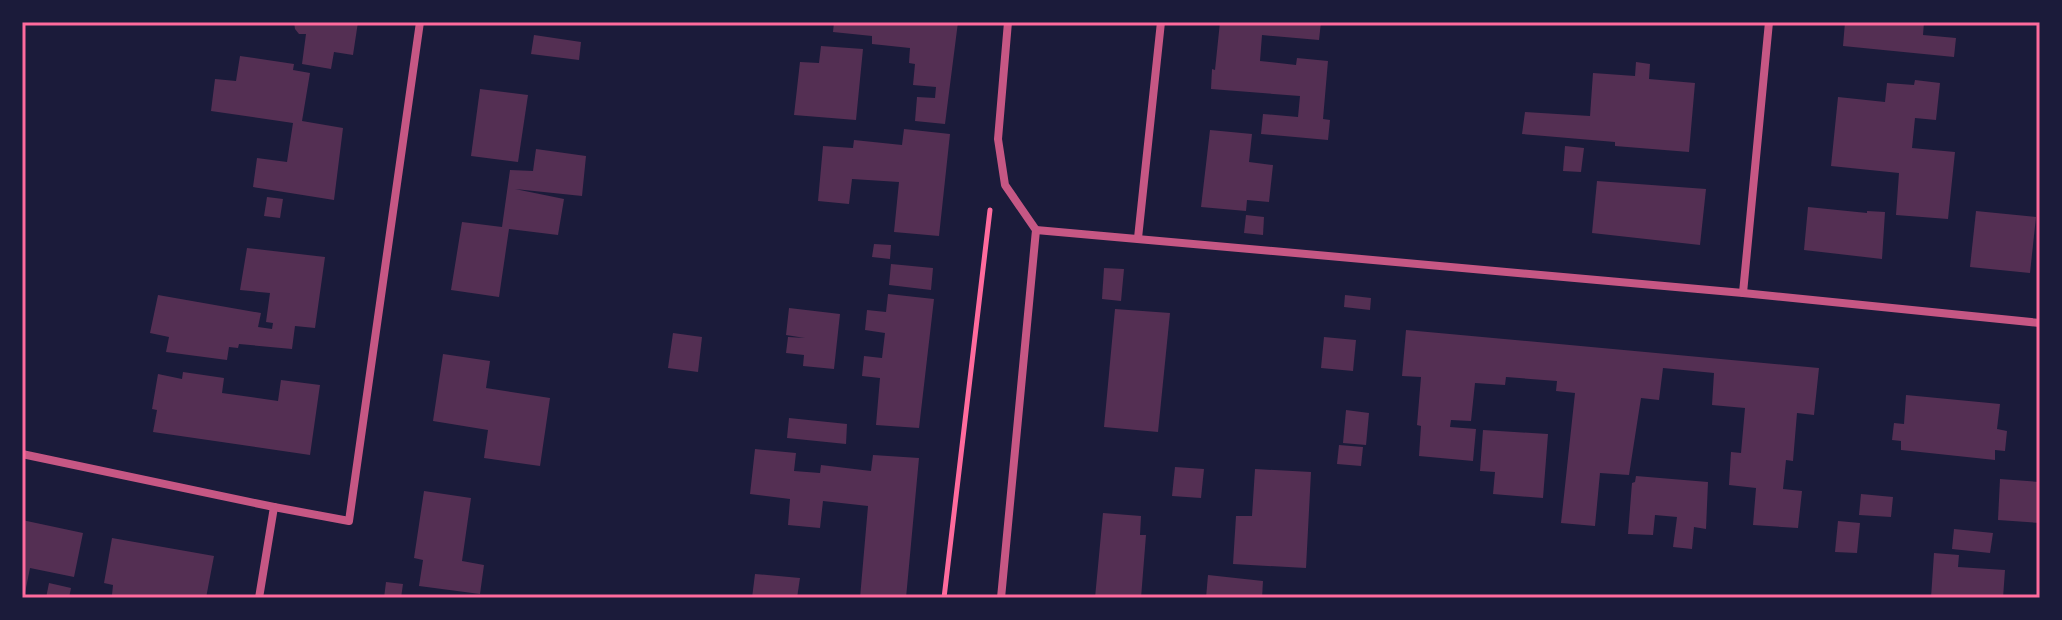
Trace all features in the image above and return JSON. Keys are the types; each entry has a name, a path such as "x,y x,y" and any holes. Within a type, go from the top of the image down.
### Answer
{"street":[{"path":"22,454 349,521 420,22"},
{"path":"1001,598 1036,230 1005,185 998,139 1008,22"},
{"path":"1138,238 1161,22"},
{"path":"1743,293 1769,22"},
{"path":"1036,230 1743,293 2040,323"},
{"path":"259,598 274,507"}],"path":[{"path":"944,598 991,202"}],"building":[{"path":"294,22 358,22 353,55 334,52 331,69 302,64 306,34 299,34"},
{"path":"834,22 958,22 945,124 915,121 917,97 935,98 936,87 913,85 915,64 909,63 910,48 872,44 872,36 833,32"},
{"path":"1220,22 1321,22 1319,40 1262,35 1260,61 1296,65 1297,58 1328,61 1323,119 1330,120 1328,140 1261,134 1263,114 1298,117 1300,96 1211,89"},
{"path":"1845,22 1924,22 1923,35 1956,38 1954,57 1843,46"},
{"path":"534,35 581,42 579,60 531,54"},
{"path":"821,46 863,49 856,120 794,115 800,62 819,63"},
{"path":"240,56 294,64 293,70 310,73 302,121 343,128 334,200 253,187 257,158 287,162 293,123 211,111 215,79 236,81"},
{"path":"1636,62 1650,64 1649,79 1695,83 1689,152 1522,134 1525,112 1590,116 1593,73 1635,76"},
{"path":"1915,80 1940,83 1936,120 1915,118 1912,148 1955,152 1948,219 1896,215 1899,173 1831,166 1838,97 1885,102 1887,83 1914,85"},
{"path":"480,89 528,95 518,162 471,156"},
{"path":"904,129 950,134 939,236 894,232 899,182 852,179 849,204 818,201 823,146 853,148 854,140 902,145"},
{"path":"1210,130 1252,134 1249,162 1273,165 1269,202 1247,200 1246,211 1201,207"},
{"path":"1565,146 1584,148 1581,172 1563,171"},
{"path":"536,149 586,156 582,196 515,189 564,199 558,235 509,229 499,297 451,290 462,222 502,227 510,170 533,171"},
{"path":"1597,181 1706,189 1700,245 1592,233"},
{"path":"267,197 283,199 280,218 264,216"},
{"path":"1808,207 1885,212 1882,259 1804,250"},
{"path":"1976,211 2036,217 2030,273 1970,267"},
{"path":"1246,215 1264,217 1263,235 1244,233"},
{"path":"874,244 891,245 890,259 872,257"},
{"path":"247,248 325,257 315,328 295,326 292,349 239,344 238,348 229,347 227,360 166,352 169,337 150,333 158,295 261,313 258,327 272,329 273,323 266,322 270,293 240,290"},
{"path":"891,264 933,268 931,290 889,285"},
{"path":"1104,268 1124,269 1121,301 1102,299"},
{"path":"888,294 934,299 919,428 876,425 880,378 862,376 864,356 882,358 885,333 865,330 867,310 886,312"},
{"path":"1345,295 1371,298 1370,310 1344,307"},
{"path":"789,308 840,314 834,369 803,366 804,355 786,353 788,337 805,338 786,335"},
{"path":"1115,309 1170,313 1158,432 1104,427"},
{"path":"1406,330 1819,368 1814,415 1797,413 1793,461 1786,460 1783,489 1802,491 1798,528 1753,525 1756,488 1729,485 1731,452 1741,453 1745,408 1712,405 1714,373 1663,368 1659,400 1641,398 1629,475 1600,473 1595,526 1561,523 1575,393 1556,391 1557,381 1506,377 1505,385 1475,383 1471,421 1451,420 1450,427 1476,429 1473,461 1419,456 1421,426 1417,425 1421,377 1402,376"},
{"path":"673,333 702,337 698,372 668,368"},
{"path":"1324,337 1356,340 1353,371 1321,368"},
{"path":"443,354 490,361 486,388 550,398 540,466 484,458 488,430 433,421"},
{"path":"183,372 224,378 222,393 278,401 281,380 320,385 310,455 153,432 157,410 152,409 158,374 182,379"},
{"path":"1906,395 2000,404 1997,429 2007,431 2005,451 1995,450 1995,460 1901,450 1901,441 1892,440 1894,423 1904,424"},
{"path":"1346,410 1369,413 1366,445 1343,443"},
{"path":"789,418 847,424 846,444 787,438"},
{"path":"1483,430 1548,434 1543,498 1493,494 1495,472 1480,471"},
{"path":"1339,445 1363,447 1361,466 1337,464"},
{"path":"755,449 796,453 794,471 820,473 821,465 871,471 873,455 919,458 906,598 860,598 868,506 823,501 820,528 788,525 790,499 750,494"},
{"path":"1175,467 1204,469 1201,498 1172,496"},
{"path":"1255,469 1311,472 1306,568 1233,564 1236,516 1252,516"},
{"path":"1636,476 1708,482 1706,529 1694,527 1692,549 1673,547 1677,517 1655,515 1653,535 1628,534 1632,483"},
{"path":"2000,479 2040,482 2040,523 1998,520"},
{"path":"424,491 471,498 462,561 484,565 480,594 419,586 423,560 414,558"},
{"path":"1861,494 1893,497 1891,517 1859,515"},
{"path":"1103,513 1141,516 1140,535 1146,535 1141,598 1095,598"},
{"path":"22,520 83,533 74,577 30,568 24,598"},
{"path":"1838,521 1860,523 1857,553 1835,552"},
{"path":"1954,529 1993,533 1990,553 1952,549"},
{"path":"112,538 214,556 206,598 124,598 112,595 113,585 104,583"},
{"path":"1934,553 1959,555 1958,567 2005,570 2003,598 1931,598"},
{"path":"755,574 800,578 797,598 752,598"},
{"path":"1208,575 1263,581 1262,598 1206,598"},
{"path":"386,582 403,584 401,598 384,598"},
{"path":"49,583 71,588 69,598 46,598"}]}
